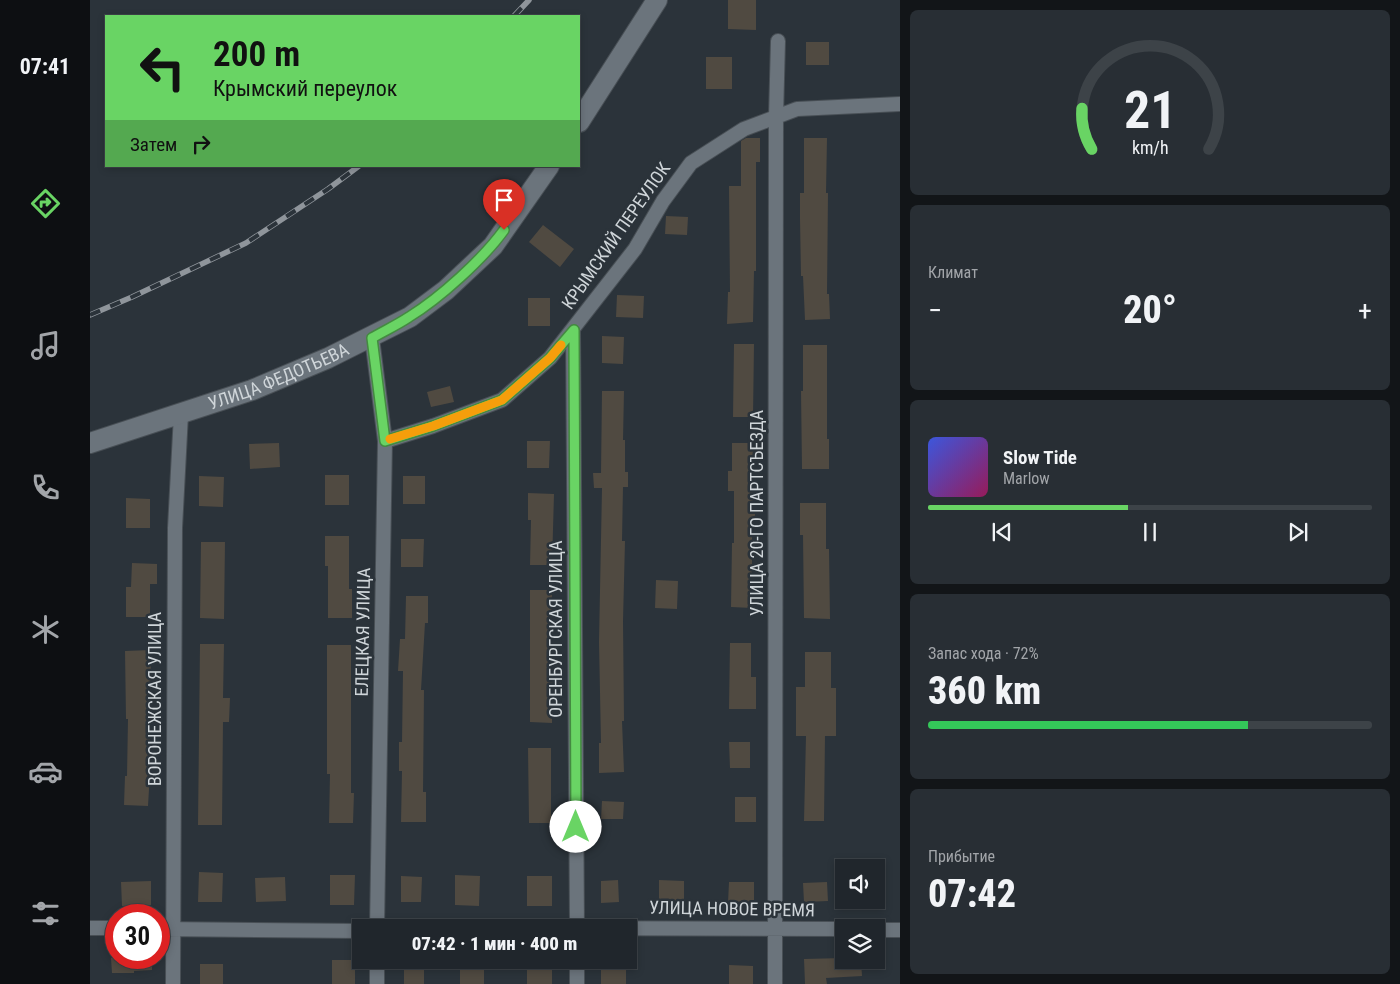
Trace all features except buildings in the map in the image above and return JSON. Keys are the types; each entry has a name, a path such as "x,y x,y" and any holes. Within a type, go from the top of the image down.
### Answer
{"main road":[{"path":"580,120 657,0"},
{"name":"УЛИЦА ФЕДОТЬЕВА","path":"90,443 252,390 372,338 417,311 446,290 493,246 548,167"}],"street":[{"name":"УЛИЦА 20-ГО ПАРТСЪЕЗДА","path":"775,984 776,117 778,41"},
{"name":"КРЫМСКИЙ ПЕРЕУЛОК","path":"385,441 433,426 502,400 550,358 574,330 635,249 663,201 691,163 744,129 797,109 900,104"},
{"name":"ОРЕНБУРГСКАЯ УЛИЦА","path":"574,330 577,919"},
{"name":"ЕЛЕЦКАЯ УЛИЦА","path":"372,338 385,441 377,919"},
{"name":"ВОРОНЕЖСКАЯ УЛИЦА","path":"173,984 174,528 181,414"},
{"name":"УЛИЦА НОВОЕ ВРЕМЯ","path":"637,927 835,929"},
{"path":"90,928 105,928"},
{"path":"173,929 352,930"},
{"path":"885,930 900,930"},
{"path":"377,969 377,984"},
{"path":"577,969 577,984"}],"railway":[{"path":"515,15 529,0"},
{"path":"90,315 246,243 328,189 358,167"}],"slow traffic":[{"path":"390,439 433,426 502,400 550,358 561,345"}],"route":[{"path":"504,230 493,246 446,290 410,317 372,338 385,441 433,426 502,400 550,358 574,330 576,827"}]}
